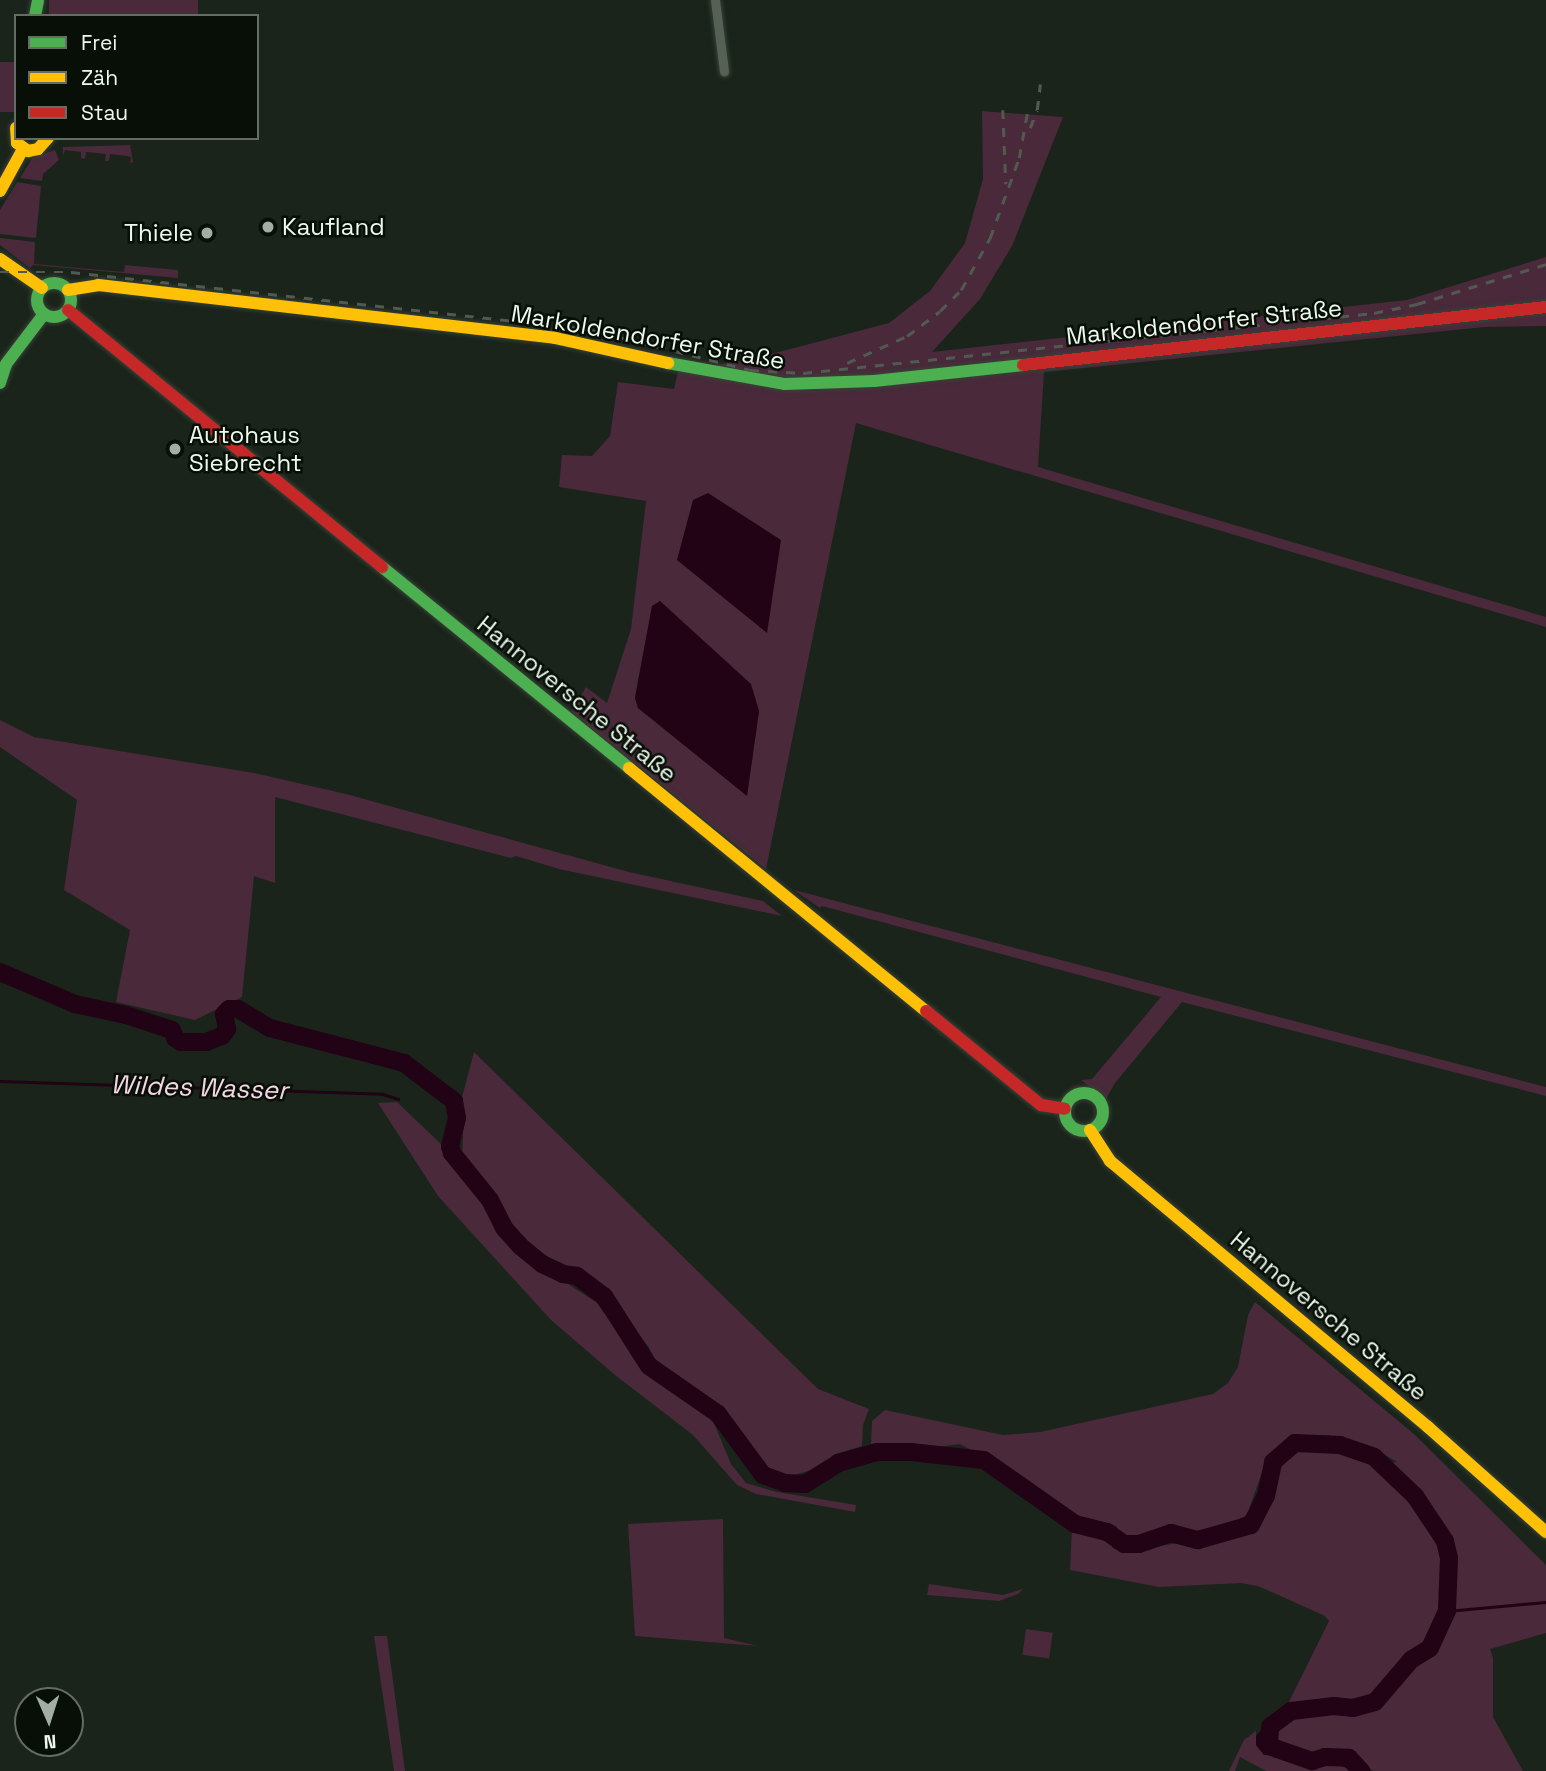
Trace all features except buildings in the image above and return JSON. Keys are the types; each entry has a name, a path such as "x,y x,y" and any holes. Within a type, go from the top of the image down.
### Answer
{"main road":[{"path":"16,140 23,149"},
{"path":"23,149 38,149 46,140"},
{"path":"0,191 23,149"},
{"path":"0,260 42,288"},
{"path":"55,283 68,290 71,300 68,310 58,316 44,314 37,300 42,288 55,283"},
{"name":"Markoldendorfer Straße","path":"68,290 98,285 555,338 728,376 785,384 874,381 1546,307"},
{"name":"Markoldendorfer Straße","path":"1513,309 1546,301"},
{"name":"Hannoversche Straße","path":"68,310 1041,1105 1065,1110 1070,1125 1079,1130 1090,1130 1110,1161 1418,1418 1543,1528"},
{"path":"0,383 6,364 44,314"},
{"path":"1065,1110 1069,1100 1077,1094 1087,1093 1096,1097 1104,1112 1100,1124 1090,1130"}],"street":[{"path":"715,0 724,71"}],"shaded area":[{"path":"49,0 198,0 198,14 49,14"},
{"path":"0,62 14,62 14,112 0,112"},
{"path":"982,111 1063,117 1012,246 980,299 932,352 1407,300 1546,257 1546,326 1484,327 1044,372 1038,467 1546,617 1546,627 856,423 766,869 571,712 586,687 607,703 631,629 646,501 559,487 562,455 592,456 610,436 618,382 674,389 678,372 756,358 889,323 930,291 965,243 983,179","holes":["660,601 759,711 747,795 638,708 635,697 652,607"]},
{"path":"130,145 133,162 130,163 131,157 110,154 109,161 105,161 106,154 86,152 85,159 81,158 81,152 65,150 63,156 63,147"},
{"path":"55,150 59,160 43,174 42,181 20,178 33,157"},
{"path":"17,182 41,186 36,238 0,234 0,210"},
{"path":"0,238 35,242 34,264 124,272 125,265 178,270 178,278 33,265 30,268 0,245"},
{"path":"708,493 781,540 767,633 677,560 693,500"},
{"path":"660,601 751,684 759,711 747,796 638,708 635,698 652,606"},
{"path":"0,720 34,737 254,773 346,794 629,872 763,901 782,916 559,869 516,856 511,858 275,797 275,883 254,876 242,997 195,1020 116,1002 130,930 64,890 77,800 0,747"},
{"path":"794,890 1546,1087 1546,1096 1182,1002 1115,1083 1106,1099 1081,1080 1092,1079 1161,997 822,906 820,908"},
{"path":"474,1052 818,1389 869,1409 863,1425 862,1446 836,1454 812,1470 786,1477 766,1472 724,1411 659,1367 648,1346 599,1283 589,1280 582,1271 560,1267 540,1257 514,1234 489,1188 462,1155 464,1116 461,1101"},
{"path":"397,1102 443,1146 523,1255 596,1302 646,1369 664,1386 711,1416 731,1464 746,1483 777,1492 856,1505 855,1512 756,1494 737,1485 693,1435 615,1375 551,1320 438,1196 378,1103"},
{"path":"1255,1302 1414,1434 1546,1565 1546,1633 1490,1649 1493,1658 1493,1717 1523,1771 1373,1771 1355,1756 1330,1750 1310,1756 1280,1745 1273,1734 1329,1621 1325,1616 1258,1586 1241,1583 1159,1587 1070,1570 1072,1528 1103,1536 1114,1549 1130,1551 1178,1543 1194,1548 1244,1535 1254,1528 1270,1499 1278,1466 1295,1449 1335,1450 1365,1457 1378,1465 1397,1462 1375,1449 1328,1435 1301,1435 1281,1444 1267,1458 1247,1515 1220,1529 1196,1532 1179,1528 1147,1538 1124,1537 1116,1526 1077,1519 1026,1480 960,1444 937,1447 871,1444 872,1421 885,1410 1003,1435 1040,1432 1213,1394 1228,1383 1238,1367 1248,1315"},
{"path":"723,1519 724,1638 758,1646 635,1636 628,1524"},
{"path":"929,1584 1003,1595 1023,1589 1018,1594 999,1601 927,1595"},
{"path":"1026,1629 1053,1633 1049,1659 1022,1655"},
{"path":"374,1636 387,1636 405,1771 394,1771"},
{"path":"1262,1729 1278,1729 1273,1734 1280,1745 1289,1748 1286,1756 1264,1755 1256,1745 1256,1736"},
{"path":"1256,1731 1256,1745 1264,1755 1277,1754 1313,1768 1333,1763 1354,1771 1266,1771 1240,1757 1235,1771 1229,1771 1244,1740"}],"waterway":[{"path":"0,972 75,1004 126,1015 172,1030 175,1038 181,1042 206,1042 222,1036 227,1029 224,1014 229,1009 238,1009 270,1028 404,1063 454,1101 457,1118 450,1146 452,1153 490,1200 504,1228 520,1246 542,1264 563,1274 577,1276 604,1296 649,1366 718,1414 763,1475 785,1483 805,1484 838,1463 877,1452 911,1452 984,1460 1075,1524 1107,1532 1124,1544 1139,1544 1171,1533 1198,1540 1251,1525 1266,1496 1273,1462 1295,1443 1340,1445 1374,1457 1415,1496 1445,1541 1449,1558 1447,1611 1430,1648 1411,1660 1375,1702 1353,1708 1334,1706 1291,1711 1270,1727 1269,1746 1312,1761 1325,1757 1349,1758 1361,1771"},
{"name":"Wildes Wasser","path":"0,1081 383,1094 398,1099"},
{"path":"1447,1611 1546,1602"}],"railway":[{"path":"1030,128 1037,110 1040,84"},
{"path":"1003,110 1006,184"},
{"path":"847,363 907,336 940,311 961,290 990,238 1019,158 1027,114"},
{"path":"0,272 71,272 587,329 750,370 803,373 1374,313 1417,304 1546,264"}],"traffic: fast":[{"path":"35,14 38,0"},
{"path":"54,283 66,288 71,300 66,312 54,317 42,312 37,300 42,288 54,283"},
{"path":"0,383 6,364 44,314"},
{"path":"668,363 785,384 874,381 1023,365"},
{"path":"382,567 629,768"},
{"path":"1084,1093 1098,1098 1103,1112 1098,1126 1084,1131 1070,1126 1065,1112 1070,1098 1084,1093"}],"traffic: slow":[{"path":"17,140 28,151 38,149 46,140"},
{"path":"0,191 23,149"},
{"path":"0,259 42,288"},
{"path":"68,290 98,285 555,338 668,363"},
{"path":"629,768 926,1011"},
{"path":"1090,1130 1110,1161 1428,1427 1546,1532"}],"traffic: jam":[{"path":"1023,365 1546,307"},
{"path":"68,310 382,567"},
{"path":"926,1011 1041,1105 1065,1109"}],"place":[{"name":"Kaufland","path":"268,227"},
{"name":"Thiele","path":"207,233"},
{"name":"Autohaus Siebrecht","path":"175,449"}]}
